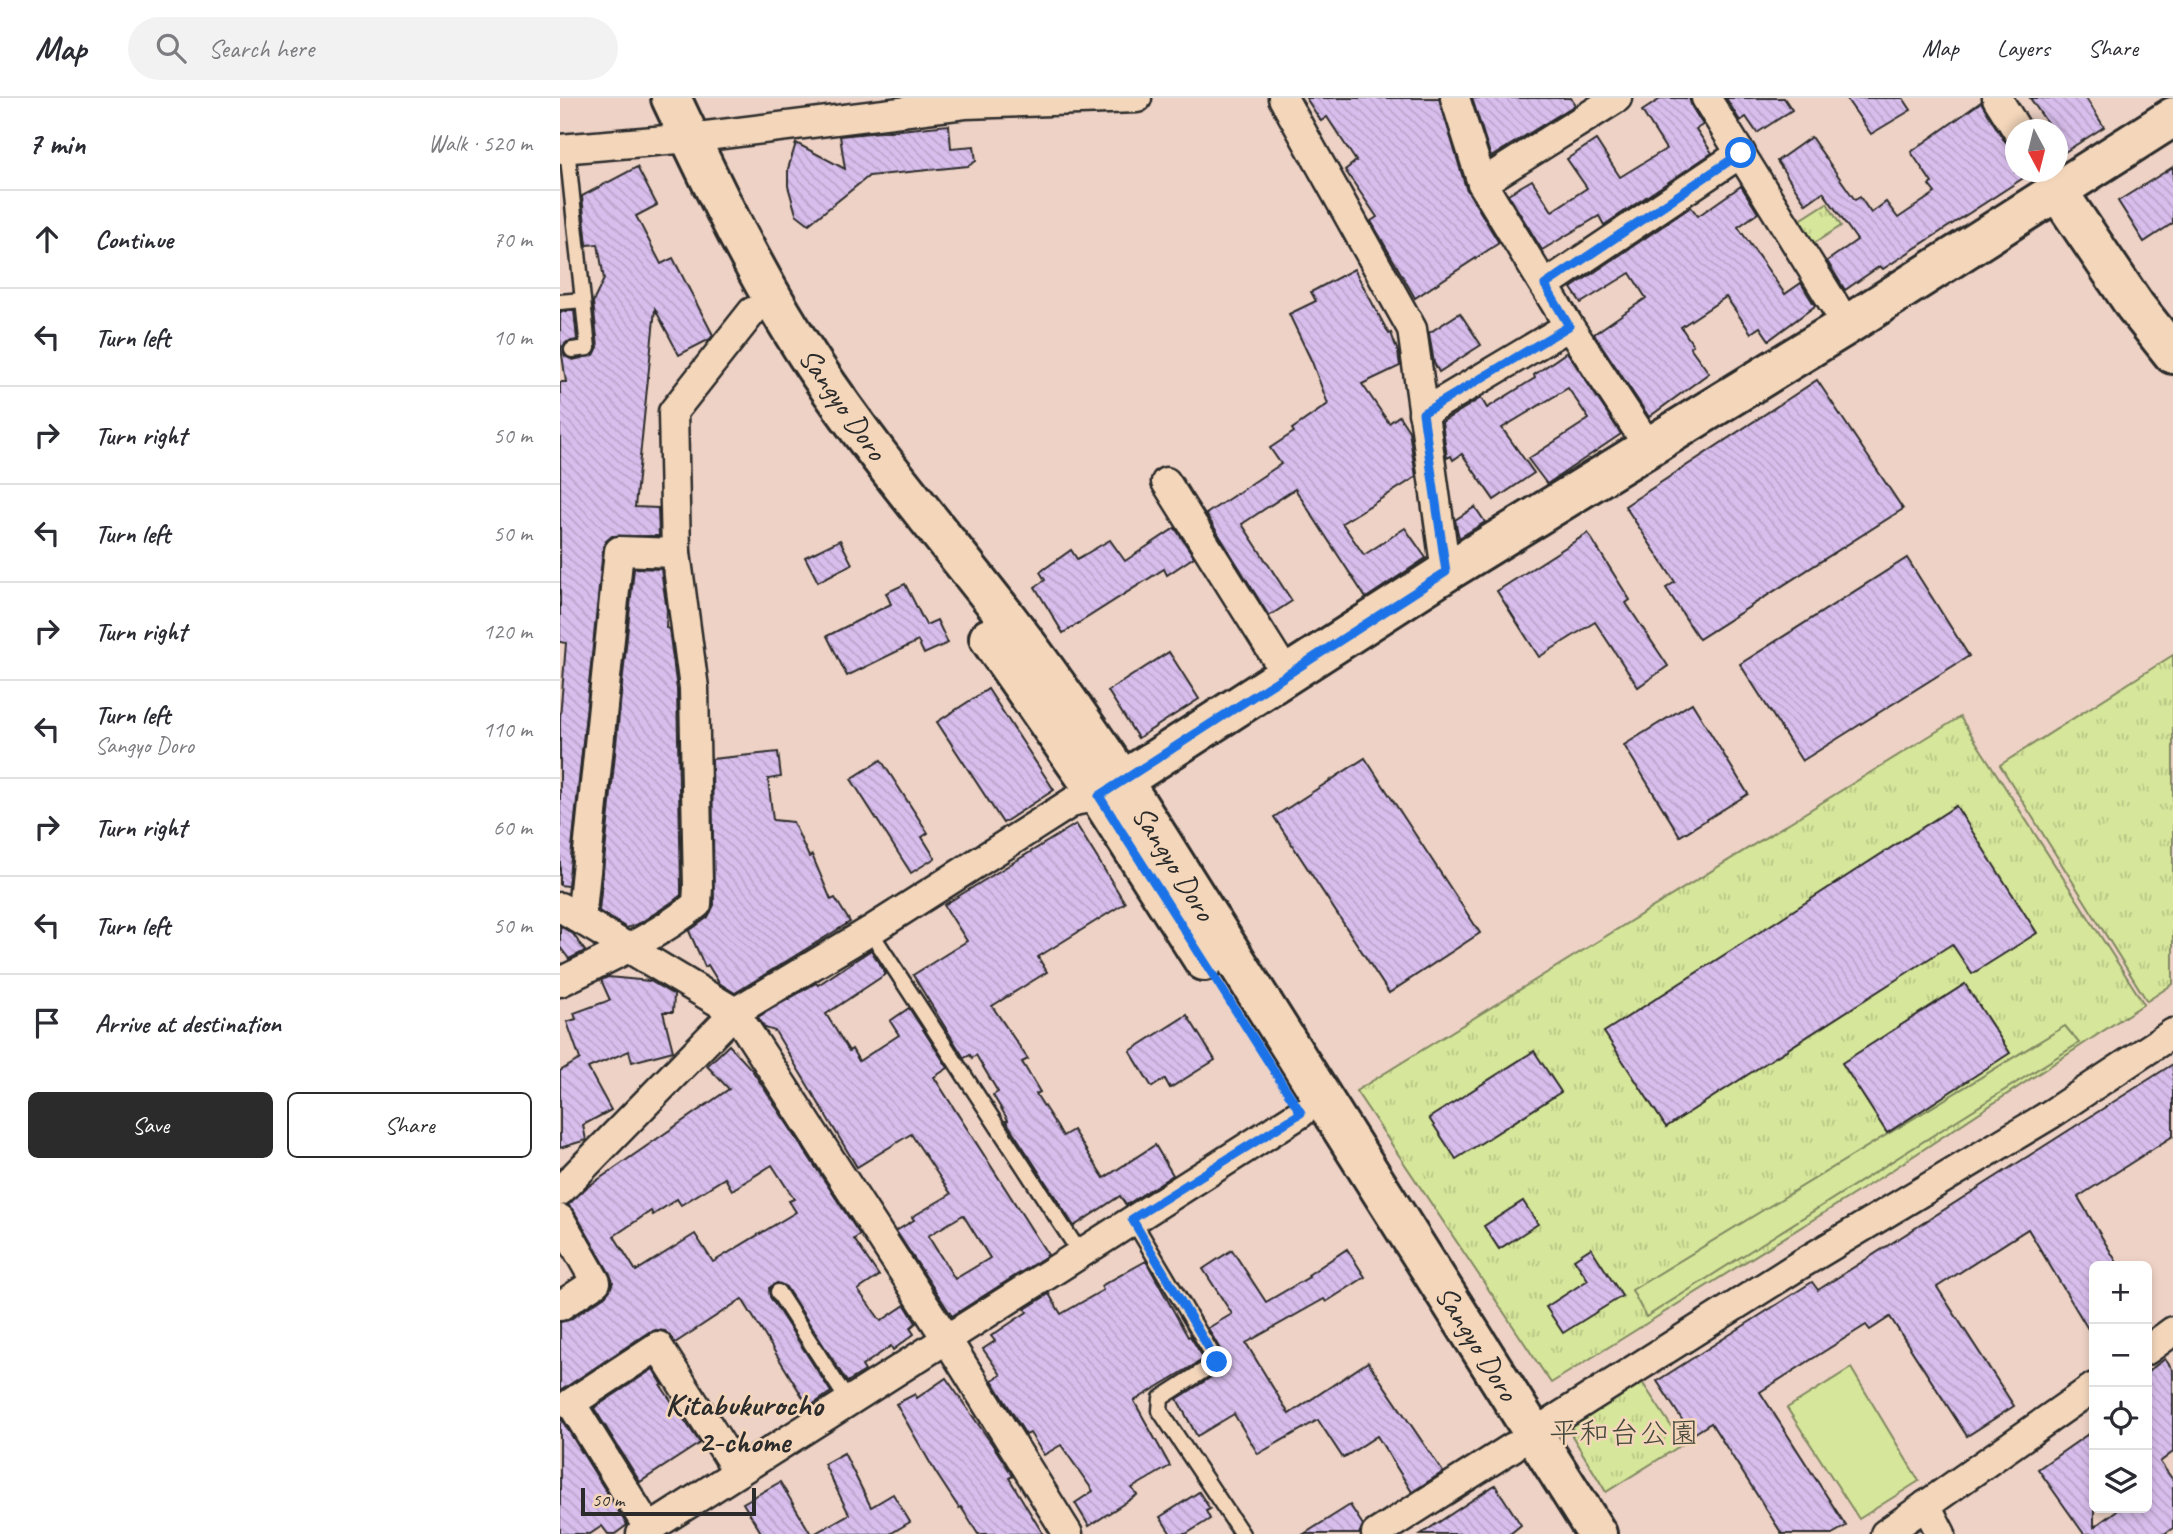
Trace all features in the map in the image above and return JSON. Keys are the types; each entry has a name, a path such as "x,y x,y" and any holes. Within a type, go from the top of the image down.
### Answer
{"main road":[{"name":"Sangyo Doro","path":"645,98 678,139 813,364 860,431 1055,681 1111,788 1301,1113 1524,1440 1597,1534"},
{"name":"Sangyo Doro","path":"671,98 678,139 752,312 841,445 982,628 1111,788 1524,1440 1565,1534"},
{"path":"2068,173 2173,117"},
{"path":"1111,788 1446,572 1847,325 2051,182 2134,306 2173,354"}],"street":[{"path":"564,148 678,139 916,104 1137,98"},
{"path":"1283,98 1412,329 1446,572"},
{"path":"1455,98 1482,183 1569,326 1649,447"},
{"path":"1482,183 1617,98"},
{"path":"1706,98 1847,325"},
{"path":"1997,98 2010,119"},
{"path":"1545,285 1741,153"},
{"path":"560,982 628,948 696,904 698,887 694,688 676,553 673,412 752,312"},
{"path":"1423,413 1569,326"},
{"path":"1166,481 1287,675"},
{"path":"676,553 619,551 570,914 735,1012 946,1338 1068,1534"},
{"path":"560,1191 735,1012 870,931 1074,801 1111,788"},
{"path":"1376,1534 1801,1264 2051,1114 2173,1033"},
{"path":"738,1472 659,1346 571,1403 645,1532 1301,1113"},
{"path":"560,1219 596,1282 560,1306"},
{"path":"1885,1534 2089,1391"},
{"path":"1926,1505 1941,1534"}],"lane":[{"path":"564,148 566,201 583,300 588,348 572,350"},
{"path":"560,302 583,300"},
{"path":"870,931 1080,1253"},
{"path":"1132,1219 1217,1362 1161,1398 1160,1411 1242,1534"},
{"path":"778,1292 848,1401"}],"green space":[{"path":"1827,203 1841,226 1808,247 1794,224"},
{"path":"2173,655 2173,984 2147,1001 2000,765"},
{"path":"1960,717 2144,1004 1883,1176 1551,1383 1356,1091"},
{"path":"2065,1026 2079,1043 1646,1317 1632,1290"},
{"path":"1851,1368 1919,1481 1859,1519 1787,1408"},
{"name":"平和台公園","path":"1638,1376 1683,1444 1606,1492 1571,1434 1576,1417"}],"building":[{"path":"1306,98 1439,98 1466,188 1499,243 1415,298 1371,221 1377,217 1345,170 1356,161 1327,117 1321,121"},
{"path":"1472,98 1571,98 1575,105 1491,157"},
{"path":"1662,98 1689,98 1703,125 1696,129 1712,153 1604,225 1599,216 1542,250 1508,194 1532,180 1552,211 1587,188 1567,159 1596,140 1620,177 1666,149 1642,111"},
{"path":"1726,98 1784,98 1792,110 1757,133 1746,117 1740,121"},
{"path":"1846,98 1903,98 1911,110 1871,134"},
{"path":"2030,98 2086,98 2104,127 2068,150 2068,119 2044,119"},
{"path":"1981,102 2005,141 2005,182 2017,182 1883,269 1880,266 1845,290 1827,261 1857,240 1823,192 1806,204 1777,161 1811,137 1855,200 1860,197 1871,213 1886,202 1898,218 1935,193 1929,185 1932,183 1911,152"},
{"path":"949,125 951,148 974,146 976,161 968,166 869,176 809,224 796,214 788,186 788,169 796,143 845,169 840,136"},
{"path":"637,167 657,205 636,216 661,264 673,258 713,335 679,355 655,309 635,507 658,508 659,536 612,536 603,549 568,886 560,885 560,718 566,643 560,642 560,382 566,382 560,341 560,312 574,310 577,340 567,342 563,346 565,356 573,360 594,355 598,347 593,302 604,279 598,244 587,245 582,196"},
{"path":"2173,167 2173,223 2144,242 2118,201"},
{"path":"1741,186 1758,213 1738,227 1785,294 1801,283 1815,306 1769,340 1760,327 1751,333 1726,297 1681,327 1693,345 1690,347 1709,373 1649,417 1594,334 1646,298 1630,273 1581,303 1571,288 1691,207 1698,216"},
{"path":"1354,269 1389,334 1391,333 1400,366 1362,384 1389,423 1399,416 1409,431 1416,477 1342,523 1364,555 1405,528 1426,558 1366,598 1295,489 1242,524 1292,601 1269,616 1206,514 1281,464 1270,448 1328,404 1289,314 1316,301 1311,292"},
{"path":"1460,313 1481,345 1439,372 1434,363 1429,333"},
{"path":"1567,352 1621,434 1547,484 1528,459 1589,419 1568,388 1502,428 1534,473 1494,500 1462,454 1453,460 1451,456 1447,458 1442,422 1481,398 1487,408 1535,378 1534,375"},
{"path":"1817,380 1903,509 1699,639 1666,588 1675,582 1625,506"},
{"path":"1475,507 1485,522 1459,538 1455,520"},
{"path":"1175,528 1194,557 1167,575 1164,569 1063,633 1035,587 1045,580 1040,572 1071,550 1077,559 1110,540 1125,561"},
{"path":"1588,533 1630,600 1626,603 1668,666 1638,687 1595,622 1539,657 1497,591"},
{"path":"840,540 852,564 818,582 805,557"},
{"path":"1907,558 1969,656 1802,761 1740,664"},
{"path":"634,568 661,569 667,611 666,628 669,629 677,689 681,895 640,923 627,928 599,911"},
{"path":"905,584 926,625 937,620 948,643 924,654 918,641 847,676 827,636 891,604 886,593"},
{"path":"1169,652 1199,699 1138,738 1108,691"},
{"path":"988,689 1054,790 1003,823 937,722"},
{"path":"1692,703 1748,794 1680,836 1624,745"},
{"path":"778,752 781,777 768,779 773,820 793,822 809,857 812,855 831,900 835,898 850,922 735,993 719,983 708,965 705,967 689,931 708,917 714,905 712,759"},
{"path":"1365,758 1480,933 1389,993 1274,817"},
{"path":"881,760 928,833 922,837 935,858 911,873 851,779"},
{"path":"1956,806 2037,933 1972,974 1952,944 1666,1127 1604,1032"},
{"path":"1076,824 1125,903 1038,957 1047,972 992,1006 1028,1059 1022,1062 1040,1092 1036,1094 1063,1136 1073,1130 1104,1178 1155,1145 1173,1175 1126,1205 1120,1196 1074,1226 1006,1121 1008,1120 993,1095 998,1092 976,1055 964,1058 913,975 967,941 944,905"},
{"path":"560,926 573,934 585,951 569,959 560,947"},
{"path":"871,950 886,974 826,1014 849,1051 852,1049 859,1061 899,1035 890,1021 909,1008 948,1068 934,1077 1048,1255 952,1316 896,1231 914,1220 912,1217 951,1194 911,1134 857,1167 775,1031 765,1028 758,1017 816,983 818,985","holes":["963,1215 990,1258 955,1279 928,1236"]},
{"path":"608,977 650,981 674,995 673,1012 663,1012 673,1051 632,1062 629,1051 588,1068 611,1110 583,1125 586,1140 560,1148 560,1071 580,1059 567,1022 576,1019 574,1013 610,1000 601,980"},
{"path":"1965,984 2010,1053 1887,1133 1842,1063"},
{"path":"1187,1015 1215,1060 1170,1088 1165,1079 1152,1087 1130,1051"},
{"path":"729,1045 752,1070 860,1235 854,1239 879,1276 858,1290 881,1321 905,1305 916,1323 910,1328 914,1334 893,1350 891,1346 862,1366 865,1371 847,1382 786,1287 777,1283 769,1288 770,1297 831,1392 809,1407 742,1299 675,1343 665,1331 649,1332 560,1391 560,1322 569,1320 605,1296 613,1282 574,1211 568,1205 586,1188 729,1089 707,1066","holes":["772,1165 794,1199 789,1201 796,1212 713,1262 695,1234 636,1271 614,1236 651,1211 653,1215 677,1199 681,1205 725,1178 732,1190"]},
{"path":"1534,1051 1561,1092 1456,1159 1429,1118"},
{"path":"2173,1064 2173,1136 2078,1197 2116,1261 2089,1261 2089,1331 2028,1229 1937,1287 2014,1406 1967,1436 1890,1317 1870,1330 1866,1325 1760,1392 1846,1526 1832,1534 1782,1534 1711,1423 1692,1435 1657,1381 1812,1282 1818,1290"},
{"path":"1523,1201 1538,1224 1499,1249 1484,1226"},
{"path":"1591,1248 1622,1296 1563,1333 1546,1307 1588,1280 1574,1259"},
{"path":"1347,1249 1365,1277 1326,1302 1324,1299 1246,1343 1289,1414 1368,1362 1443,1472 1412,1492 1377,1436 1343,1458 1318,1420 1258,1454 1234,1414 1197,1436 1177,1399 1222,1370 1227,1362 1208,1328 1232,1314 1203,1269 1232,1250 1266,1302 1309,1277 1308,1275"},
{"path":"1146,1261 1188,1337 1190,1336 1204,1359 1134,1401 1170,1466 1132,1488 1137,1495 1089,1526 1075,1503 1093,1491 1061,1445 1044,1455 1030,1433 1026,1435 992,1380 1001,1375 983,1349 995,1341 991,1336 1049,1294 1061,1314 1103,1290 1101,1286"},
{"path":"2165,1359 2173,1370 2173,1452 2160,1462 2173,1480 2173,1528 2164,1534 2084,1534 2038,1469 2089,1433 2089,1513 2094,1513 2094,1527 2113,1513 2152,1513 2152,1368"},
{"path":"653,1369 663,1385 661,1386 700,1443 640,1482 594,1408"},
{"path":"946,1378 1013,1476 1009,1478 1043,1534 978,1534 936,1473 896,1404 915,1394 917,1398"},
{"path":"560,1417 627,1525 615,1534 608,1534 602,1526 590,1534 560,1534"},
{"path":"844,1453 871,1507 893,1494 910,1522 890,1534 814,1534 849,1514 824,1464"},
{"path":"780,1482 811,1534 762,1534 743,1503"},
{"path":"1495,1485 1521,1525 1510,1534 1421,1534"},
{"path":"1199,1492 1210,1509 1206,1511 1210,1519 1186,1534 1171,1534 1160,1517"},
{"path":"1350,1505 1363,1525 1359,1534 1304,1534"}],"district":[{"name":"Kitabukurocho 2-chome","path":"744,1422"}],"route":[{"path":"1217,1362 1132,1219 1301,1113 1099,796 1446,572 1423,413 1569,326 1545,285 1741,153"}]}
